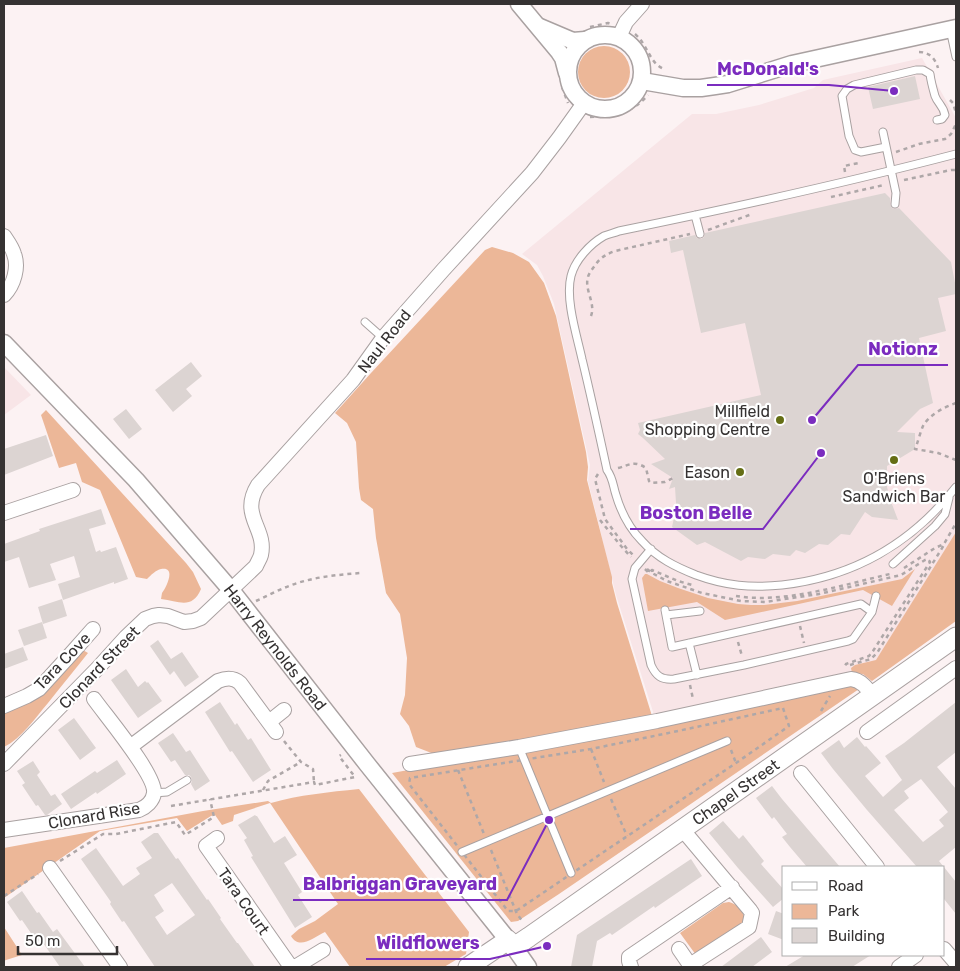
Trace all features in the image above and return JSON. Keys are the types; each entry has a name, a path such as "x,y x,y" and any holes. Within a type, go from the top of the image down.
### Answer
{"main road":[{"name":"Chapel Street","path":"468,967 511,944 682,829 956,637"}],"street":[{"path":"519,4 563,58 564,79 586,110 593,107 603,109 623,105 638,90 645,88 701,88 728,84 792,64 953,28"},
{"path":"621,32 626,22 642,4"},
{"path":"538,26 573,41 586,34 593,36 621,32"},
{"path":"621,32 639,55 642,63 645,88"},
{"path":"564,79 571,55 586,34"},
{"name":"Naul Road","path":"230,590 256,566 261,556 262,547 251,505 258,485 353,380 383,338 532,172 559,138 586,110"},
{"path":"4,236 15,255 16,268 13,280 4,295"},
{"name":"Harry Reynolds Road","path":"4,343 136,480 230,590 528,967"},
{"path":"4,513 73,490"},
{"name":"Clonard Street","path":"4,763 145,619 159,615 184,622 193,621 201,618 230,590"},
{"name":"Tara Cove","path":"4,706 27,696 39,688 93,629"},
{"path":"867,732 956,668"},
{"path":"130,747 218,680 235,679 240,683 273,727 284,710"},
{"path":"410,764 696,713 851,679 858,680 873,696"},
{"name":"Clonard Rise","path":"4,830 139,810 148,805 153,798 152,780 94,699"},
{"path":"801,773 876,866"},
{"path":"679,949 690,965 749,926 752,913 682,829"},
{"name":"Tara Court","path":"218,838 206,846 290,967"},
{"path":"50,868 120,967"},
{"path":"53,896 64,888"},
{"path":"630,967 629,957 732,888"},
{"path":"295,967 323,950"},
{"path":"945,950 956,963"},
{"path":"899,967 915,956"}],"lane":[{"path":"953,28 956,57"},
{"path":"886,147 861,152 855,150 849,136 842,96 847,89 854,85 898,74 923,70 930,74 935,96 943,107 945,115 937,120"},
{"path":"883,132 896,193 895,204"},
{"path":"956,154 892,171 619,231 604,236 594,244 580,258 570,279 572,313 607,470 611,476 625,519 642,542 666,561 707,579 731,585 768,586 815,580 848,569 884,552 926,520 956,487"},
{"path":"695,215 700,233"},
{"path":"365,322 383,338"},
{"path":"893,564 935,526 945,514 950,495"},
{"path":"651,549 635,568 632,579 651,665 654,672 666,679 744,665 848,642 853,639 872,612 876,596"},
{"path":"700,611 666,613 672,646 861,604 872,612"},
{"path":"690,643 697,674"},
{"path":"462,852 727,741"},
{"path":"519,746 571,873"},
{"path":"154,793 167,792 187,780"}],"path":[{"path":"586,34 592,26 608,23 621,32 632,32 646,46 653,61 658,66 670,71"},
{"path":"915,53 924,52 932,57 938,65 939,73"},
{"path":"564,79 568,105"},
{"path":"586,110 611,116 623,113 636,107 645,88"},
{"path":"948,98 953,103 956,114"},
{"path":"826,198 956,170"},
{"path":"591,316 593,312 587,279 592,269 603,256 615,251 700,233 755,213"},
{"path":"956,403 939,411 929,419 924,426 915,450 938,452 956,460"},
{"path":"619,468 634,463 640,464 646,468 651,483 665,482 673,478"},
{"path":"592,473 600,472"},
{"path":"600,520 627,553"},
{"path":"820,714 850,665 871,659 881,648 944,544"},
{"path":"243,606 306,580 360,572"},
{"path":"798,618 806,650"},
{"path":"736,632 744,665"},
{"path":"688,676 696,713"},
{"path":"273,727 301,762 313,769 314,782"},
{"path":"172,806 314,782 315,785 354,777 339,756 343,754"},
{"path":"263,790 268,781 301,762"},
{"path":"4,896 31,877 50,868 103,834 116,834 176,822 185,836 214,817 210,799"},
{"path":"516,911 523,922"}],"shaded area":[{"path":"922,58 956,118 956,619 870,681 862,675 655,718 616,595 588,481 590,465 554,304 537,265 522,254 692,114 716,114 759,105 814,88 823,80"},
{"path":"4,367 31,395 4,415"}],"green space":[{"path":"599,46 609,46 623,53 630,67 630,77 623,91 609,98 599,98 589,94 582,87 578,77 578,67 582,57 589,50"},
{"path":"492,247 513,253 529,262 544,283 556,316 586,452 587,480 617,603 652,716 536,738 434,754 416,747 409,726 400,714 405,695 407,658 400,614 386,593 373,509 361,500 356,442 347,423 335,413 485,250"},
{"path":"46,410 193,572 201,589 193,600 184,603 161,599 169,578 166,569 157,570 147,579 136,577 100,490 82,482 76,463 59,468 41,415"},
{"path":"956,532 956,621 872,681 863,674 852,673 851,668 855,665 876,660"},
{"path":"915,569 892,606 863,590 725,620 697,602 648,611 642,578 647,574 660,581 708,598 738,604 764,605 797,601 902,579"},
{"path":"81,649 88,653 28,727 4,747 4,712"},
{"path":"849,684 859,689 518,921 511,922 392,773 491,755"},
{"path":"359,789 469,932 466,954 444,967 350,967 325,932 311,940 298,942 294,940 291,936 299,929 315,921 338,904 270,803 234,815 233,821 222,825 215,815 211,816 187,831 177,818 100,831 4,898 4,848 203,811 268,801 271,803 303,796"},
{"path":"729,902 741,910 745,918 743,922 696,955 680,933 723,903"},
{"path":"4,927 22,955 4,961"}],"building":[{"path":"915,76 920,99 873,109 868,87"},
{"name":"Millfield Shopping Centre","path":"885,193 890,198 892,208 899,208 951,262 956,288 956,294 938,298 946,331 919,338 933,403 920,409 897,432 915,433 915,449 887,466 887,487 898,520 872,517 865,512 850,535 841,534 828,545 819,544 805,553 796,550 790,556 773,554 765,559 748,557 741,561 705,542 697,545 672,527 676,503 675,487 669,489 673,478 651,464 665,459 638,434 640,430 638,423 761,395 745,323 701,333 683,250 671,253 669,241 695,235 701,239 705,233"},
{"path":"191,362 202,376 186,389 192,396 173,412 155,390"},
{"path":"126,409 142,429 129,439 113,419"},
{"path":"46,435 53,456 4,475 4,449"},
{"path":"101,509 106,524 89,529 96,552 116,547 128,579 63,600 58,584 80,577 74,556 50,564 56,580 29,588 19,557 4,562 4,544 40,531 39,529"},
{"path":"62,599 67,616 43,624 38,607"},
{"path":"42,622 47,638 24,646 18,630"},
{"path":"158,640 171,659 182,652 199,677 185,687 174,671 170,675 150,646"},
{"path":"23,647 28,660 4,669 4,654"},
{"path":"126,669 138,687 145,681 148,682 162,701 138,718 111,680"},
{"path":"220,702 235,725 237,723 248,740 251,738 271,770 253,782 232,751 230,752 205,712"},
{"path":"956,702 956,752 937,767 956,789 956,847 939,861 943,866 916,866 867,810 821,753 839,740 844,748 857,737 881,763 865,776 883,797 902,780 885,756","holes":["921,779 948,812 939,820 944,826 923,842 894,810 909,798 904,791"]},
{"path":"74,718 96,748 80,760 58,730"},
{"path":"173,733 186,752 190,750 210,781 195,791 191,784 191,777 185,775 175,760 171,762 158,743"},
{"path":"117,760 126,774 71,809 61,794 95,771 97,773"},
{"path":"33,761 40,772 37,775 51,796 55,794 62,804 47,815 38,805 36,806 22,785 25,783 17,771"},
{"path":"772,786 839,866 806,866 782,837 787,834 774,817 772,819 756,798"},
{"path":"255,815 274,843 285,836 297,855 284,863 302,892 298,895 312,917 295,928 251,857 253,856 244,840 247,838 238,825"},
{"path":"723,821 739,839 743,835 764,861 761,864 782,888 782,900 773,907 709,833"},
{"path":"154,833 158,833 208,899 220,919 255,967 155,967 124,921 122,922 110,904 111,902 81,859 96,848 123,886 140,874 136,868 152,858 141,842","holes":["172,883 195,915 167,935 155,917 164,911 154,895"]},
{"path":"691,859 702,876 612,935 610,933 597,941 592,967 571,967 577,935"},
{"path":"945,868 956,882 956,914 945,900"},
{"path":"22,891 53,932 57,929 85,967 60,967 41,940 37,942 7,902"},
{"path":"776,911 782,913 782,939 768,934"},
{"path":"761,937 772,952 752,967 721,967"},
{"path":"803,956 869,956 852,967 785,967"}],"place":[{"name":"McDonald's","path":"894,91"},
{"name":"Millfield Shopping Centre","path":"780,420"},
{"name":"Notionz","path":"812,420"},
{"name":"Boston Belle","path":"821,453"},
{"name":"O'Briens Sandwich Bar","path":"894,460"},
{"name":"Eason","path":"740,472"},
{"name":"Balbriggan Graveyard","path":"549,820"},
{"name":"Wildflowers","path":"547,946"}]}
